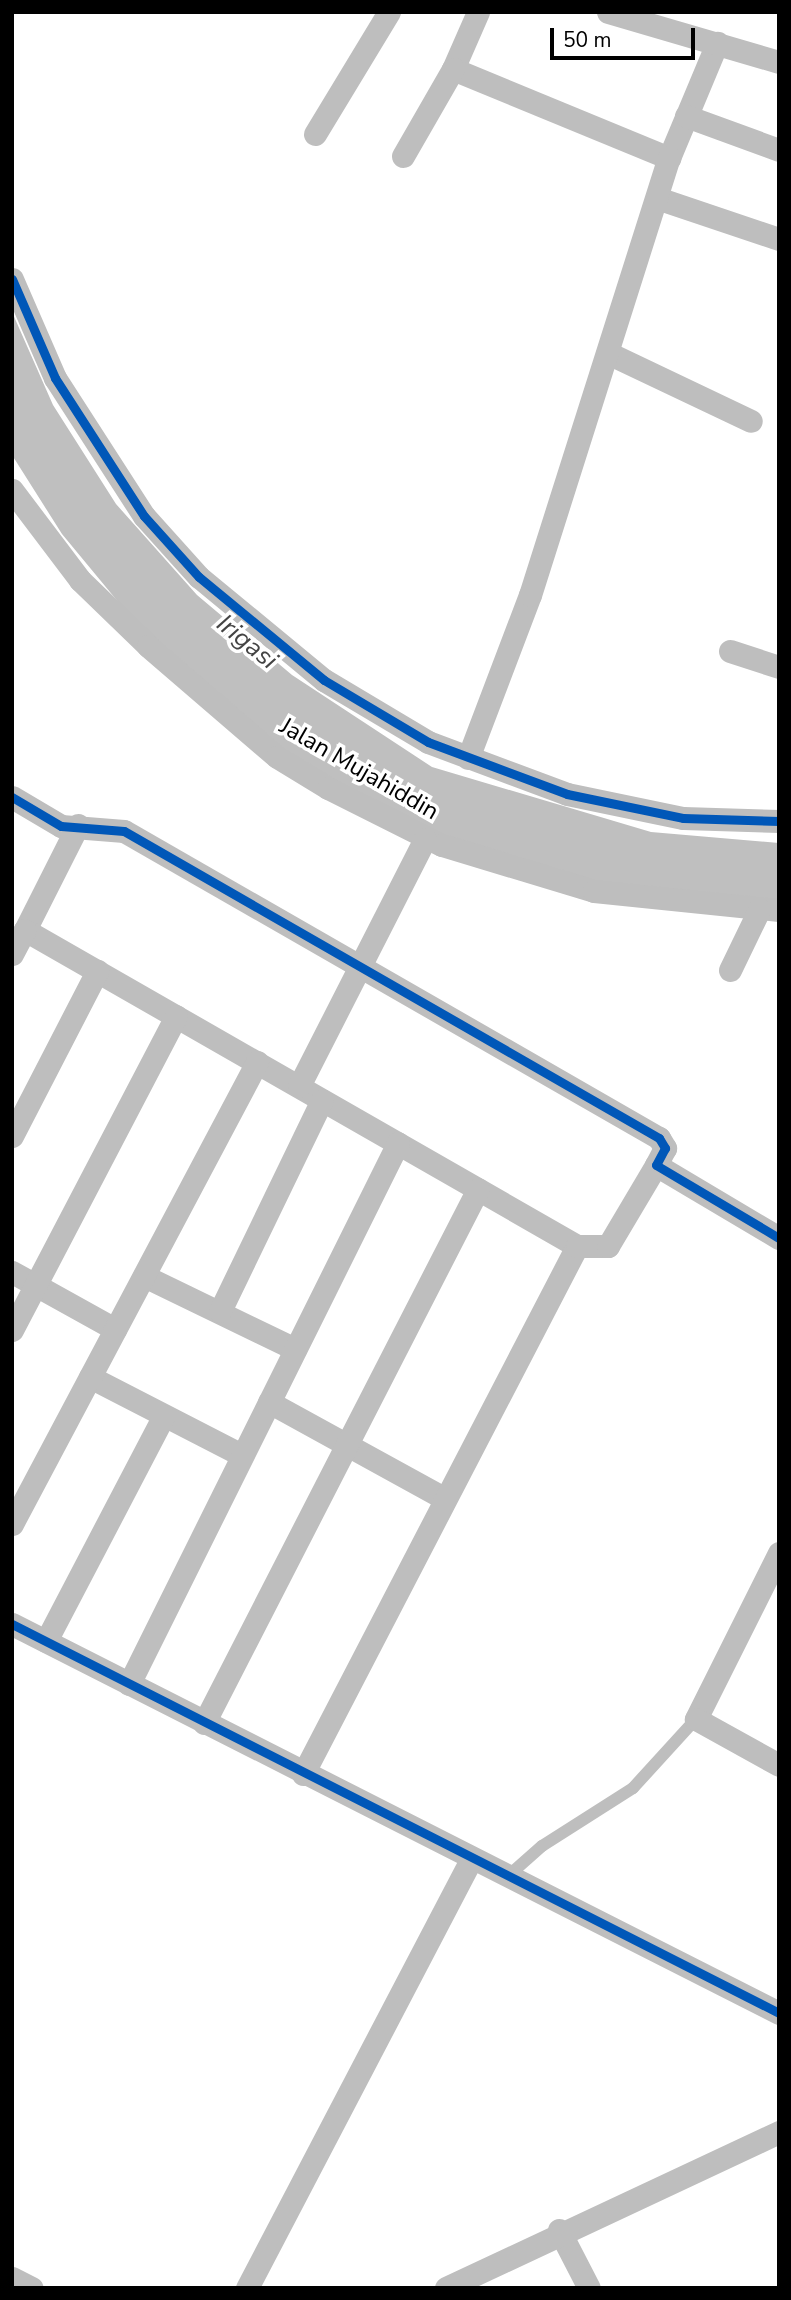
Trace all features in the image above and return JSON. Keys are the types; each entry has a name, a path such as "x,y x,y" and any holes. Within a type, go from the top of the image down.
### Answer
{"street":[{"path":"315,134 390,12"},
{"path":"403,156 453,69 478,12"},
{"path":"608,12 779,62"},
{"path":"468,758 530,595 669,158 717,43"},
{"path":"453,69 669,158"},
{"path":"686,116 779,150"},
{"path":"657,198 779,239"},
{"path":"12,279 55,378 96,448 199,577 254,628 381,718 468,758 610,804 712,821 779,821"},
{"path":"608,353 751,421"},
{"name":"Jalan Mujahiddin","path":"12,490 80,580 214,707 277,757 425,839 594,891 769,910"},
{"path":"730,651 779,667"},
{"path":"12,797 61,826 78,825 124,831 659,1138 665,1148 608,1246 577,1246 25,930"},
{"path":"12,954 78,825"},
{"path":"299,1086 425,839"},
{"path":"730,970 769,910"},
{"path":"12,1136 97,971"},
{"path":"12,1330 176,1016"},
{"path":"12,1524 257,1062"},
{"path":"220,1311 322,1100"},
{"path":"129,1684 398,1143"},
{"path":"656,1165 779,1238"},
{"path":"204,1723 478,1189"},
{"path":"303,1774 442,1497 577,1246"},
{"path":"12,1272 115,1329"},
{"path":"144,1276 295,1349"},
{"path":"90,1377 163,1417 242,1455"},
{"path":"269,1402 442,1497"},
{"path":"47,1641 163,1417"},
{"path":"779,1553 696,1719 779,1765"},
{"path":"12,1624 471,1860 779,2013"},
{"path":"247,2288 471,1860"},
{"path":"446,2288 559,2230 779,2132"},
{"path":"559,2230 589,2288"},
{"path":"12,2278 32,2288"}],"lane":[{"path":"507,1878 542,1846 633,1788 696,1719"}],"water":[{"name":"Irigasi","path":"12,312 53,405 116,504 197,595 292,675 432,767 651,832 779,843 779,906 656,897 493,856 385,810 269,740 148,638 62,534 12,455"}],"cycle path":[{"path":"12,279 55,378 144,516 199,577 324,680 428,742 567,794 683,818 779,821"},
{"path":"12,797 61,826 124,831 659,1138 665,1148 656,1165 779,1238"},
{"path":"12,1624 779,2013"}]}
